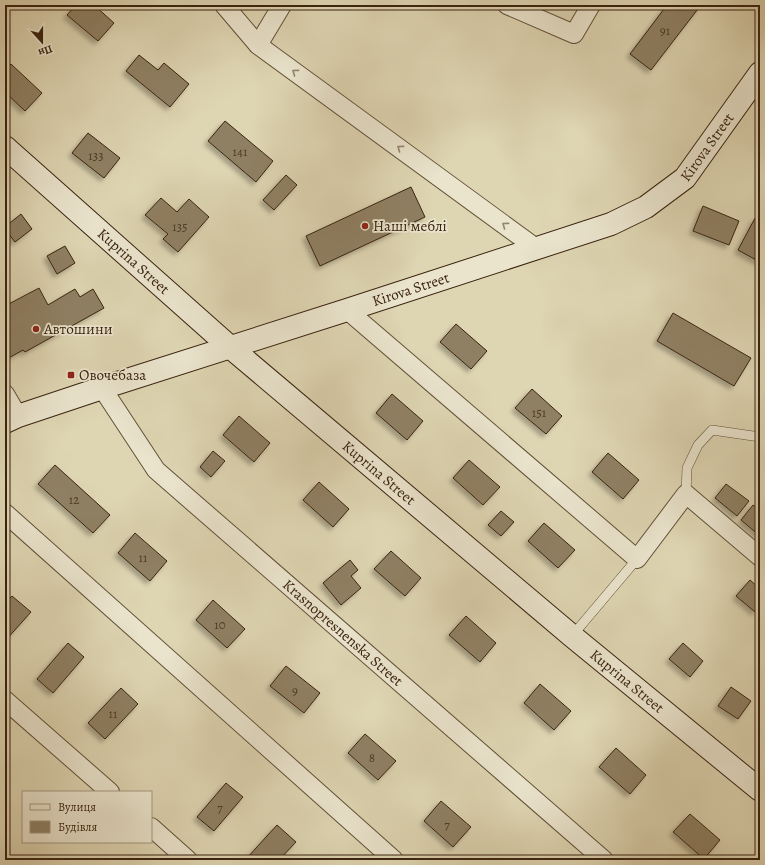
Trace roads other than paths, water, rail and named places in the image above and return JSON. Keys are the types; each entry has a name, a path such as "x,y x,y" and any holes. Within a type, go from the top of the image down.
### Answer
{"main road":[{"name":"Kirova Street","path":"11,419 102,388 611,224 646,207 685,178 760,73"},
{"name":"Kuprina Street","path":"5,148 230,347 572,636 760,790"}],"street":[{"path":"224,5 258,45 536,248"},
{"path":"258,45 282,5"},
{"path":"507,5 574,34 591,5"},
{"path":"347,310 637,559 686,494 760,557"},
{"name":"Krasnopresnenska Street","path":"102,388 156,470 604,860"},
{"path":"5,394 11,419"},
{"path":"5,513 394,860"},
{"path":"5,700 109,791"},
{"path":"152,828 188,860"}],"lane":[{"path":"686,494 687,468 698,445 712,430 760,437"},
{"path":"572,636 637,559"}],"place":[{"name":"Наші меблі","path":"365,226"},
{"name":"Автошини","path":"36,329"},
{"name":"Овочебаза","path":"71,375"}]}
